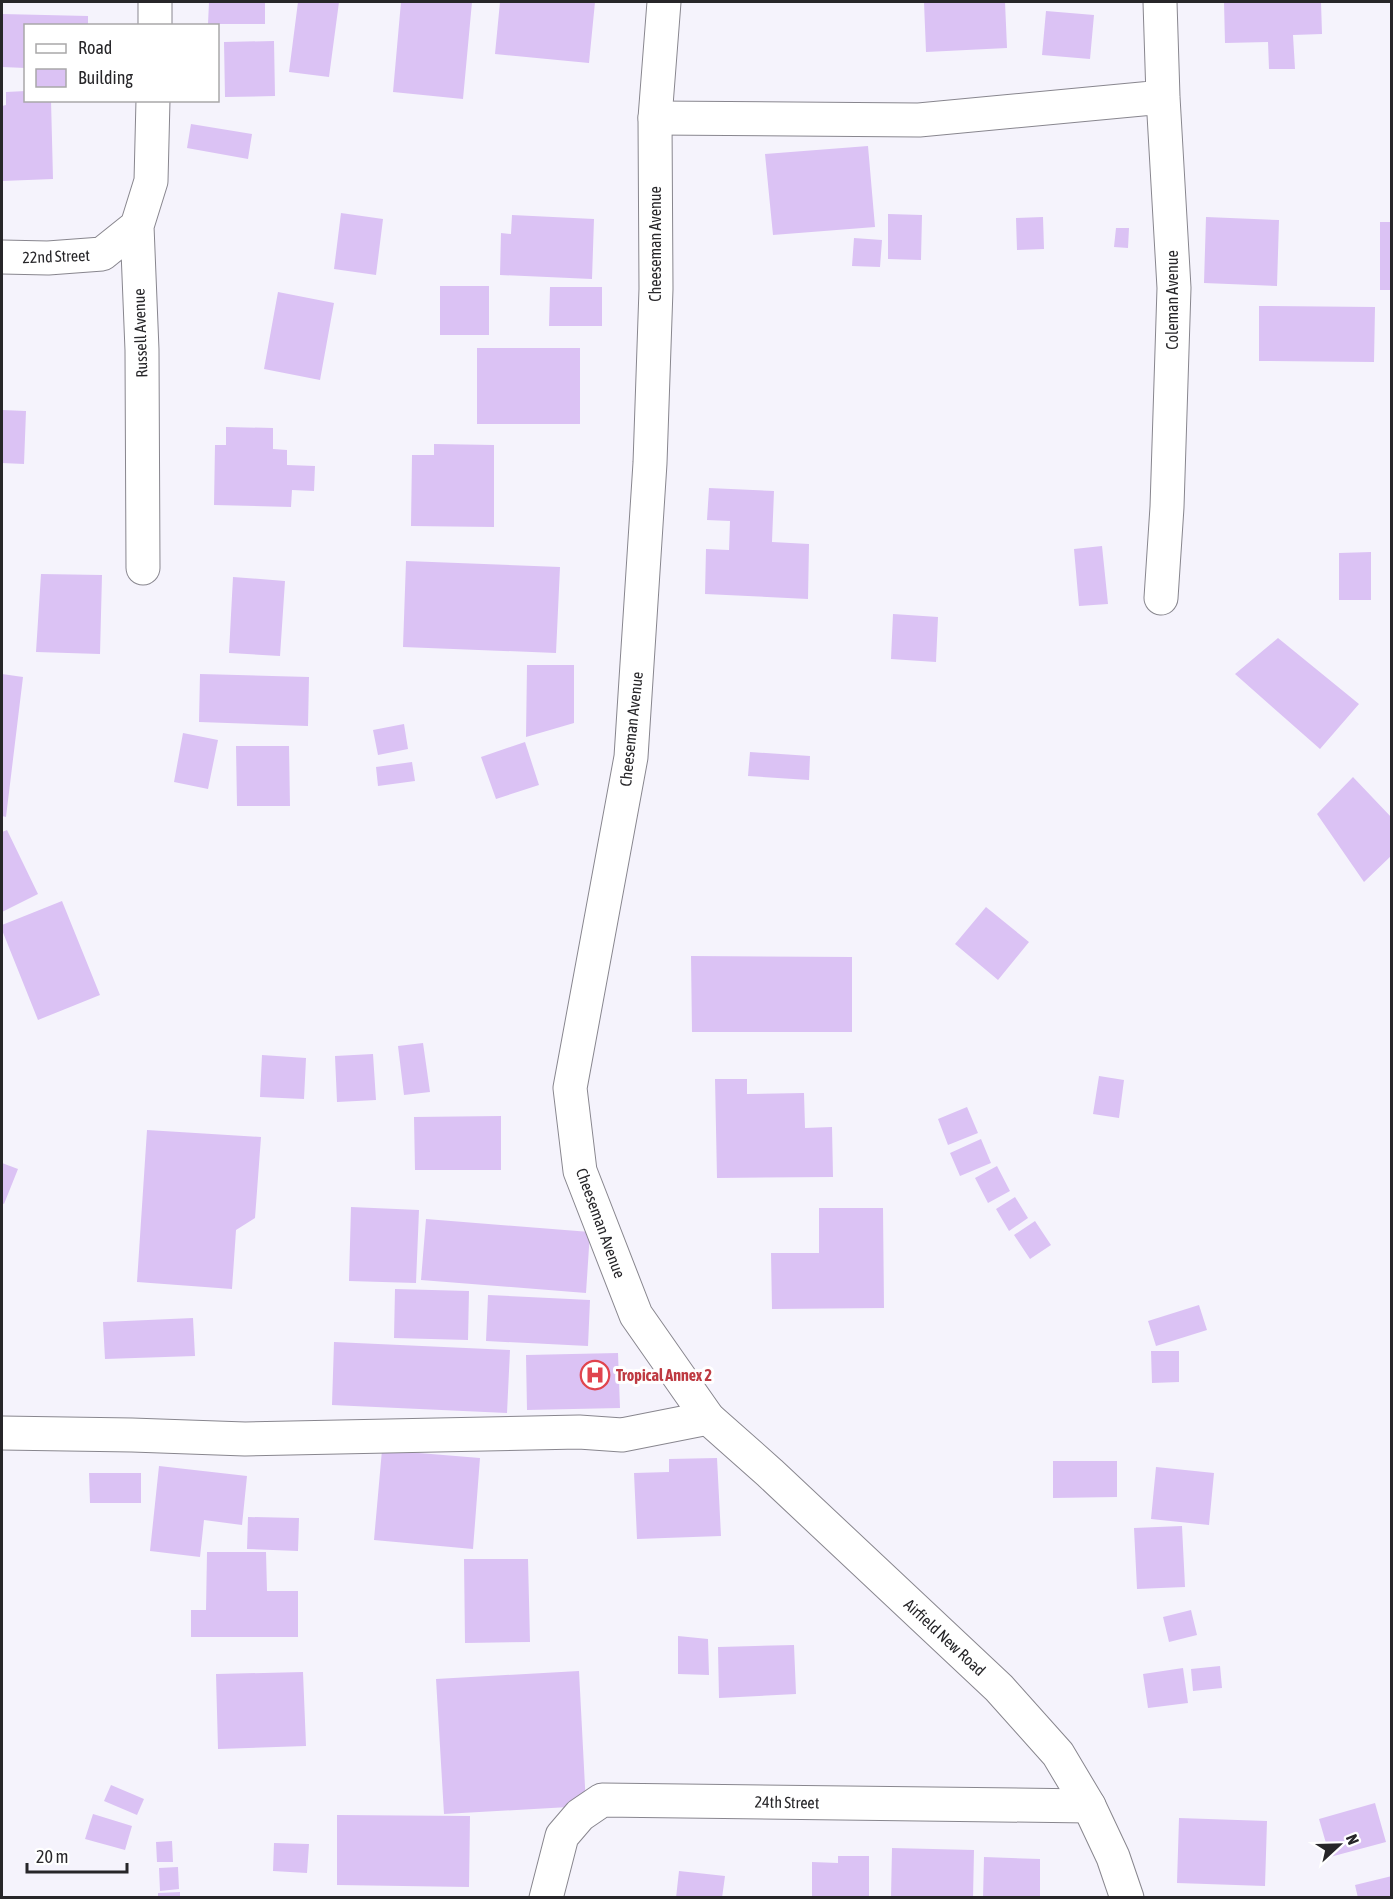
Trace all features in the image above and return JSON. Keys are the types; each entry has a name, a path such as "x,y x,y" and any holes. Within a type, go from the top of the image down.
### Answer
{"street":[{"path":"155,2 155,24"},
{"name":"Cheeseman Avenue","path":"664,2 655,118 656,289 651,440 631,757 570,1088 580,1172 636,1315 708,1418"},
{"name":"Coleman Avenue","path":"1160,2 1174,288 1167,507 1161,598"},
{"path":"655,118 919,120 1163,97"},
{"name":"Russell Avenue","path":"143,568 142,350 137,226 151,181 153,102"},
{"name":"22nd Street","path":"2,257 48,258 102,254 137,226"},
{"path":"2,1433 132,1434 244,1439 579,1432 622,1435 708,1418"},
{"name":"Airfield New Road","path":"708,1418 770,1473 999,1688 1058,1754 1089,1806 1113,1857 1127,1898"},
{"name":"24th Street","path":"546,1898 562,1836 580,1815 602,1800 1089,1806"}],"building":[{"path":"209,2 265,2 265,24 208,24"},
{"path":"298,2 339,2 329,77 289,72"},
{"path":"401,2 472,2 463,99 393,92"},
{"path":"500,2 595,2 589,63 495,54"},
{"path":"924,2 1005,2 1007,48 926,52"},
{"path":"1224,2 1321,2 1322,34 1293,35 1295,69 1269,69 1268,42 1225,43"},
{"path":"1046,11 1094,15 1090,59 1042,55"},
{"path":"2,14 88,16 88,24 24,24 24,68 2,67"},
{"path":"274,41 275,96 225,97 224,42"},
{"path":"24,91 24,102 51,102 53,179 2,181 2,106 6,105 6,92"},
{"path":"191,124 252,134 248,159 187,148"},
{"path":"868,146 875,227 773,235 765,154"},
{"path":"341,213 383,219 376,275 334,269"},
{"path":"888,214 922,215 921,260 888,259"},
{"path":"512,215 594,219 592,279 500,275 501,233 511,234"},
{"path":"1043,217 1044,249 1017,250 1016,218"},
{"path":"1206,217 1279,220 1277,286 1204,283"},
{"path":"1380,222 1392,222 1392,290 1380,290"},
{"path":"1116,228 1129,228 1128,248 1114,247"},
{"path":"854,238 882,240 880,267 852,266"},
{"path":"440,286 489,286 489,335 440,335"},
{"path":"550,287 602,287 602,326 549,326"},
{"path":"278,292 334,303 320,380 264,369"},
{"path":"1259,306 1375,307 1374,362 1259,361"},
{"path":"477,348 580,348 580,424 477,424"},
{"path":"2,410 26,411 24,464 2,463"},
{"path":"226,427 273,428 273,449 287,450 287,465 315,466 314,491 292,490 291,507 214,505 215,445 226,445"},
{"path":"434,444 494,445 494,527 411,526 412,455 434,455"},
{"path":"709,488 774,491 772,542 809,544 808,599 705,594 706,549 729,550 730,521 707,520"},
{"path":"1102,546 1108,604 1079,606 1074,549"},
{"path":"1371,552 1371,600 1339,600 1339,553"},
{"path":"406,561 560,567 556,653 403,647"},
{"path":"41,574 102,575 100,654 36,652"},
{"path":"233,577 285,581 280,656 229,653"},
{"path":"893,614 938,617 936,662 891,659"},
{"path":"1278,638 1359,704 1320,749 1235,674"},
{"path":"527,665 574,665 574,723 526,737"},
{"path":"2,674 23,677 6,817 2,816"},
{"path":"200,674 309,677 308,726 199,722"},
{"path":"404,724 408,749 378,755 373,730"},
{"path":"183,733 218,740 208,789 174,782"},
{"path":"525,742 539,785 496,799 481,757"},
{"path":"236,746 289,746 290,806 237,806"},
{"path":"750,752 810,756 809,780 748,776"},
{"path":"412,762 415,781 378,786 376,767"},
{"path":"1353,777 1392,818 1392,855 1364,882 1317,814"},
{"path":"7,830 38,894 2,912 2,832"},
{"path":"62,901 100,995 38,1020 2,925"},
{"path":"986,907 1029,942 998,980 955,944"},
{"path":"691,956 852,957 852,1032 692,1032"},
{"path":"423,1043 430,1092 404,1095 398,1046"},
{"path":"373,1054 376,1100 337,1102 335,1056"},
{"path":"262,1055 306,1058 304,1099 260,1097"},
{"path":"1099,1076 1124,1080 1119,1118 1093,1114"},
{"path":"715,1079 747,1079 747,1094 804,1093 805,1128 832,1127 833,1177 717,1178"},
{"path":"967,1107 978,1133 948,1145 938,1119"},
{"path":"501,1116 501,1170 415,1170 414,1117"},
{"path":"147,1130 261,1137 255,1218 236,1230 232,1289 137,1282"},
{"path":"981,1139 991,1163 960,1176 950,1153"},
{"path":"2,1163 18,1169 4,1204 2,1203"},
{"path":"997,1166 1010,1191 988,1203 975,1178"},
{"path":"1015,1197 1028,1218 1009,1231 996,1209"},
{"path":"351,1207 419,1210 416,1283 349,1281"},
{"path":"819,1208 883,1208 884,1308 772,1309 771,1253 819,1253"},
{"path":"426,1219 590,1232 586,1293 421,1280"},
{"path":"1035,1221 1051,1245 1030,1259 1014,1235"},
{"path":"395,1289 469,1291 468,1340 394,1338"},
{"path":"488,1295 590,1300 588,1346 486,1341"},
{"path":"1199,1305 1207,1330 1156,1346 1148,1321"},
{"path":"193,1318 195,1356 105,1359 103,1322"},
{"path":"334,1342 510,1350 507,1413 332,1405"},
{"path":"1151,1351 1179,1351 1179,1382 1152,1383"},
{"name":"Tropical Annex 2","path":"618,1353 620,1408 527,1410 526,1355"},
{"path":"382,1450 480,1458 473,1549 374,1540"},
{"path":"717,1458 721,1536 637,1539 634,1473 669,1472 669,1459"},
{"path":"1053,1461 1117,1461 1117,1497 1053,1498"},
{"path":"159,1466 247,1476 242,1525 204,1520 200,1557 150,1551"},
{"path":"1156,1467 1214,1473 1209,1525 1151,1519"},
{"path":"89,1473 141,1473 141,1503 90,1503"},
{"path":"248,1517 299,1518 298,1551 247,1549"},
{"path":"1182,1526 1185,1587 1137,1589 1134,1528"},
{"path":"207,1552 266,1552 267,1591 298,1591 298,1637 191,1637 191,1610 206,1610"},
{"path":"464,1559 528,1559 530,1642 465,1643"},
{"path":"1191,1610 1197,1635 1169,1642 1163,1617"},
{"path":"678,1636 708,1639 709,1675 678,1674"},
{"path":"794,1645 796,1694 719,1698 718,1647"},
{"path":"1220,1666 1222,1688 1193,1691 1191,1669"},
{"path":"1183,1668 1188,1703 1148,1708 1143,1674"},
{"path":"579,1671 586,1806 444,1814 436,1679"},
{"path":"303,1672 306,1746 218,1749 216,1674"},
{"path":"111,1785 144,1799 137,1815 104,1801"},
{"path":"1375,1803 1386,1842 1330,1857 1319,1819"},
{"path":"93,1814 132,1826 125,1850 85,1839"},
{"path":"337,1815 470,1816 469,1887 337,1885"},
{"path":"1179,1818 1267,1821 1265,1886 1177,1883"},
{"path":"172,1841 173,1862 157,1862 156,1842"},
{"path":"274,1843 309,1844 307,1873 273,1871"},
{"path":"892,1848 974,1850 973,1898 891,1898"},
{"path":"838,1856 869,1856 869,1898 812,1898 812,1862 838,1863"},
{"path":"984,1857 1040,1859 1040,1898 983,1898"},
{"path":"178,1867 179,1889 160,1891 159,1868"},
{"path":"679,1871 725,1876 722,1898 676,1898"},
{"path":"1392,1876 1392,1898 1358,1898 1355,1885"},
{"path":"180,1892 180,1898 158,1898 158,1893"}],"place":[{"name":"Tropical Annex 2","path":"595,1375"}]}
